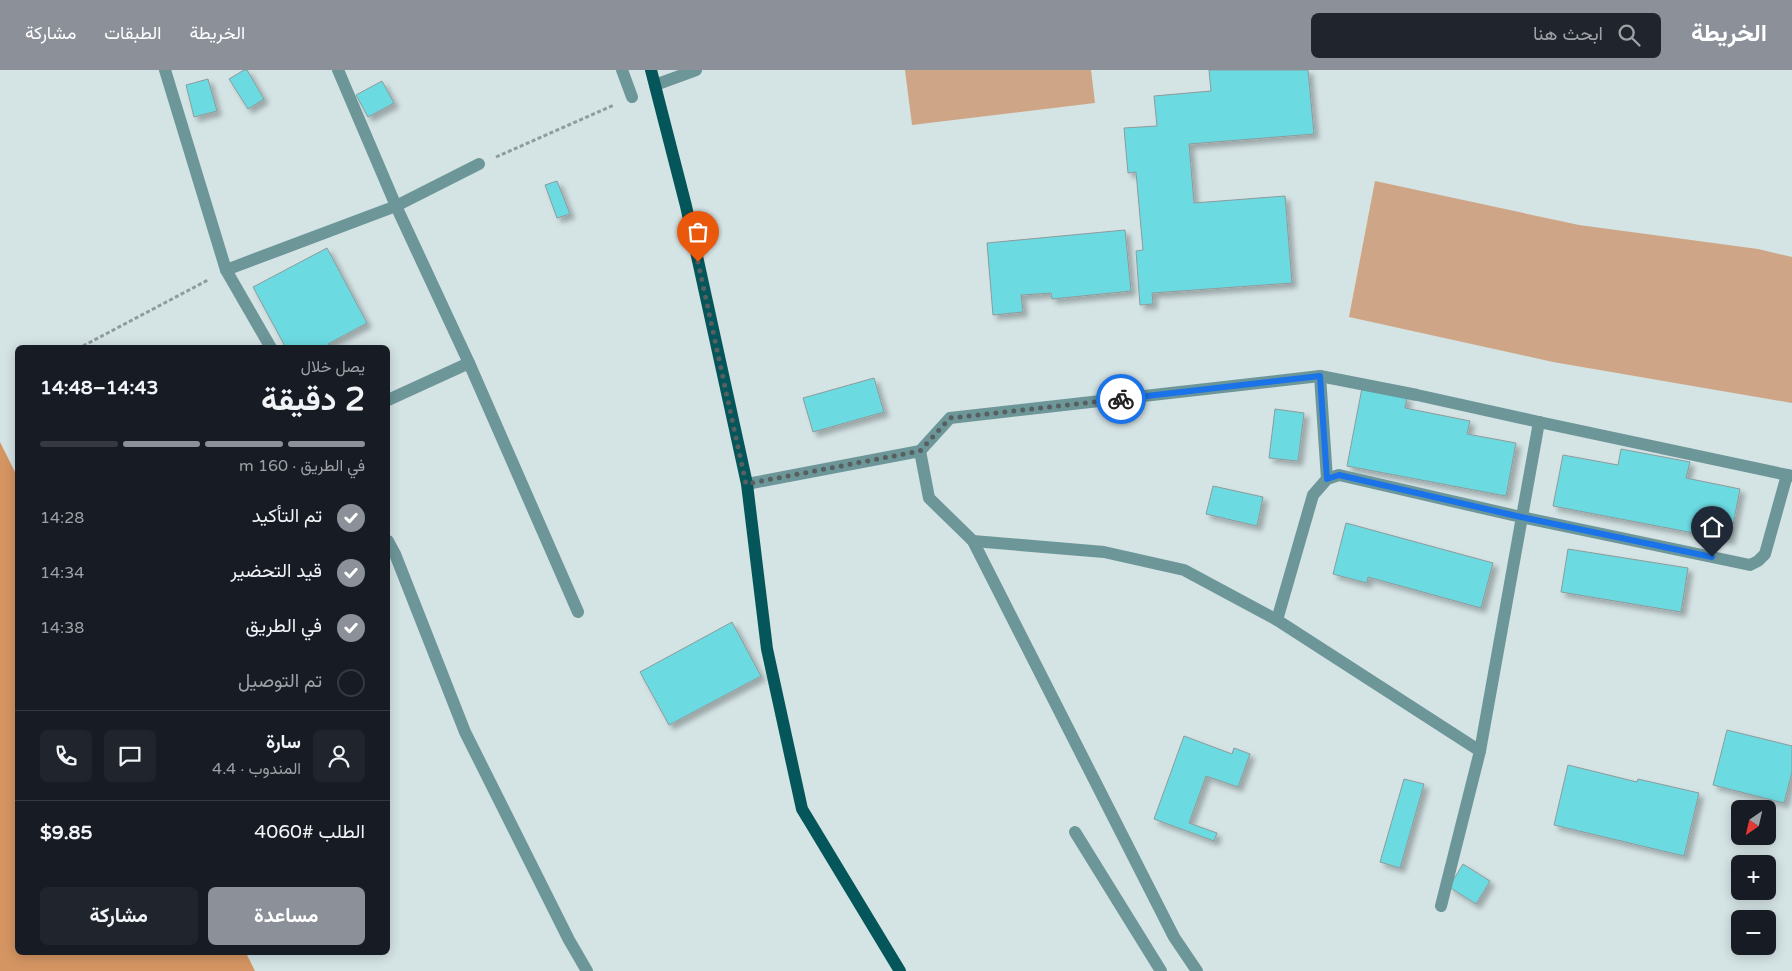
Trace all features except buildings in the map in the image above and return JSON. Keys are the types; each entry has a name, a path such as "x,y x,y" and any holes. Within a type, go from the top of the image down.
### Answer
{"main road":[{"path":"651,70 686,206 746,484 767,649 802,809 900,971"}],"street":[{"path":"166,70 226,270 269,345"},
{"path":"338,70 396,206 469,363 578,612"},
{"path":"622,70 632,97"},
{"path":"655,85 696,70"},
{"path":"226,270 396,206 479,164"},
{"path":"390,399 469,363"},
{"path":"746,484 920,451 950,418 1320,376 1417,394 1790,475 1765,554 1758,561 1750,565 1521,517 1339,475 1327,479 1313,494 1277,620"},
{"path":"1320,376 1327,479"},
{"path":"1441,906 1480,751 1539,422"},
{"path":"920,451 929,498 973,541 1174,936 1196,971"},
{"path":"973,541 1104,552 1184,570 1277,620 1480,751"},
{"path":"390,545 465,732 569,940 587,971"},
{"path":"1075,832 1161,971"}],"path":[{"path":"479,164 632,97"},
{"path":"85,345 226,270"}],"shaded area":[{"path":"905,70 1091,70 1095,103 912,125"},
{"path":"1375,181 1579,225 1758,249 1792,257 1792,403 1553,362 1349,317"},
{"path":"0,442 15,472 15,955 247,955 255,971 0,971"}],"way so far":[{"path":"698,262 746,484 920,451 950,418 1121,399"}],"route":[{"path":"1121,399 1320,376 1327,479 1339,475 1521,517 1712,557"}]}
